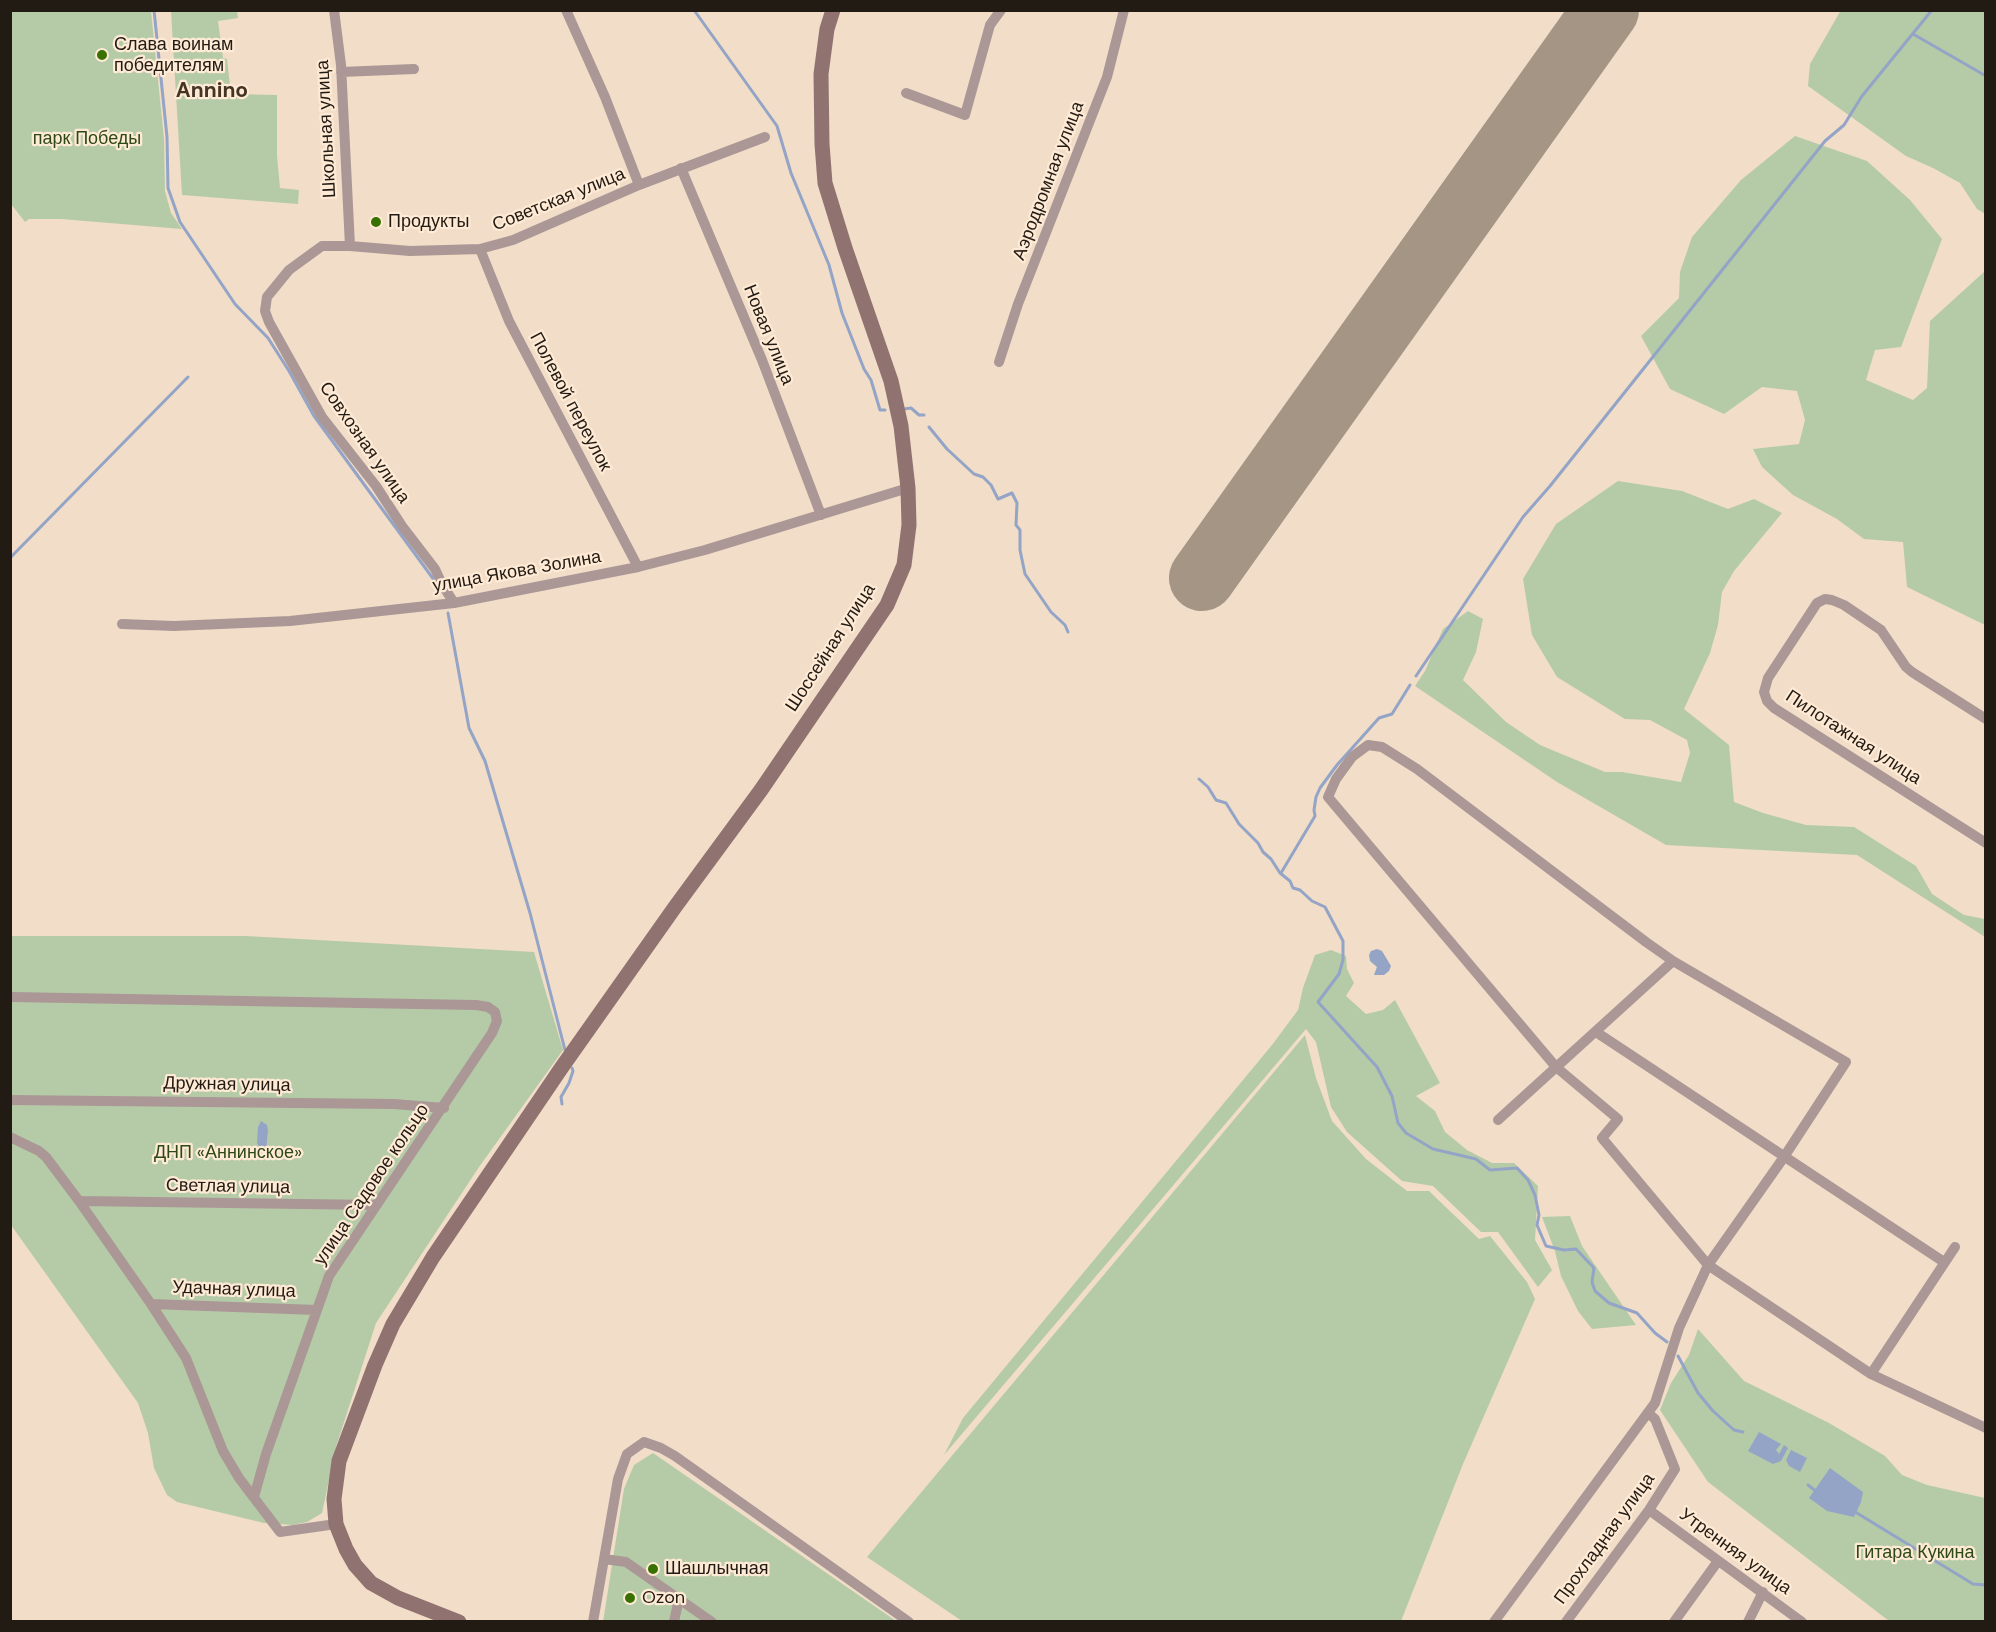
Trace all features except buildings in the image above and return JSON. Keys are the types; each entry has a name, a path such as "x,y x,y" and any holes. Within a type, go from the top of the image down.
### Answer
{"main road":[{"name":"Шоссейная улица","path":"459,1622 398,1599 371,1583 355,1565 336,1524 334,1499 339,1461 371,1374 393,1324 433,1257 562,1067 761,790 887,605 904,565 909,525 908,488 901,426 891,381 841,238 825,183 821,74 827,29 833,10"}],"street":[{"name":"Школьная улица","path":"334,10 341,72 350,246"},
{"path":"566,10 605,96 639,186"},
{"path":"906,93 965,115 990,25 1001,10"},
{"name":"Аэродромная улица","path":"999,362 1018,304 1107,77 1124,10"},
{"path":"341,72 414,69"},
{"name":"Советская улица","path":"322,246 410,251 480,249 513,240 681,168 765,137"},
{"name":"Новая улица","path":"681,168 762,360 821,515"},
{"name":"Совхозная улица","path":"322,246 289,270 276,284 267,297 265,310 269,322 322,417 376,486 402,526 435,569 454,603"},
{"name":"Полевой переулок","path":"480,249 509,321 638,567"},
{"name":"улица Якова Золина","path":"122,624 174,626 290,621 454,603 638,567 705,550 908,488"},
{"name":"Пилотажная улица","path":"1986,719 1906,667 1881,630 1844,605 1826,599 1817,603 1768,678 1764,692 1767,701 1774,708 1986,843"},
{"path":"1494,1622 1655,1403 1679,1328 1708,1265 1784,1157 1846,1062 1673,961 1417,769 1382,747 1368,745 1352,758 1336,779 1329,797 1556,1067 1618,1119 1602,1138 1708,1265 1871,1374 1986,1428"},
{"path":"1498,1120 1673,961"},
{"name":"улица Садовое кольцо","path":"10,997 464,1005 492,1008 497,1016 495,1027 444,1108 330,1276 266,1454 254,1497"},
{"path":"1596,1032 1944,1262"},
{"name":"Дружная улица","path":"10,1100 382,1104 444,1108"},
{"path":"10,1137 46,1157 150,1304 186,1358 224,1451 239,1478 280,1532 336,1524"},
{"name":"Светлая улица","path":"79,1201 377,1204"},
{"path":"1871,1374 1955,1246"},
{"name":"Удачная улица","path":"150,1304 317,1310"},
{"name":"Прохладная улица","path":"1566,1622 1675,1469 1655,1419 1648,1413"},
{"path":"593,1622 618,1479 627,1454 644,1442 662,1448 675,1456 909,1622"},
{"name":"Утренняя улица","path":"1648,1510 1802,1622"},
{"path":"604,1559 626,1562 712,1622"},
{"path":"1674,1622 1718,1560"},
{"path":"1748,1622 1763,1592"},
{"path":"674,1622 679,1598"}],"green space":[{"name":"парк Победы","path":"11,10 151,11 164,139 165,191 171,213 182,229 61,219 29,219 25,222 11,204"},
{"path":"1841,10 1985,11 1985,214 1977,209 1960,183 1906,156 1808,86 1810,64"},
{"path":"171,11 237,11 238,18 218,21 223,58 227,59 231,94 277,95 277,156 280,188 299,190 298,204 182,195"},
{"path":"1795,136 1867,161 1910,200 1942,239 1901,347 1875,350 1866,380 1913,400 1927,388 1930,321 1985,271 1985,625 1907,587 1903,542 1864,539 1837,519 1793,495 1762,467 1753,449 1799,444 1805,420 1797,391 1762,387 1724,414 1670,389 1641,336 1679,298 1680,272 1692,237 1741,180"},
{"path":"1618,481 1682,491 1728,509 1754,499 1782,513 1734,571 1722,592 1718,625 1710,653 1684,709 1729,745 1734,802 1806,825 1854,827 1916,866 1932,894 1964,915 1985,919 1985,937 1857,855 1666,845 1557,782 1415,686 1425,671 1443,629 1468,611 1483,619 1476,652 1463,680 1506,722 1540,745 1605,772 1622,772 1681,782 1690,753 1687,740 1650,720 1625,719 1557,677 1532,635 1523,579 1556,524"},
{"name":"ДНП «Аннинское»","path":"10,936 246,936 534,952 563,1050 479,1167 376,1323 336,1447 322,1513 307,1522 293,1525 264,1523 177,1502 167,1495 154,1468 148,1433 138,1403 11,1225"},
{"path":"1331,950 1346,956 1347,969 1354,983 1346,996 1366,1014 1383,1010 1395,1000 1440,1083 1416,1096 1435,1111 1445,1132 1467,1150 1492,1163 1514,1163 1538,1186 1535,1240 1552,1270 1538,1287 1498,1232 1481,1232 1433,1186 1402,1181 1347,1132 1331,1107 1316,1042 1306,1029 944,1455 963,1418 1272,1045 1298,1010 1315,955"},
{"path":"1305,1035 1316,1078 1332,1121 1366,1159 1407,1191 1429,1191 1479,1239 1490,1236 1527,1282 1535,1299 1463,1464 1401,1621 962,1621 867,1557"},
{"path":"1570,1216 1582,1246 1636,1325 1592,1329 1578,1311 1561,1276 1555,1251 1542,1217"},
{"name":"Гитара Кукина","path":"1698,1329 1744,1381 1829,1423 1885,1456 1902,1475 1927,1485 1985,1498 1985,1621 1889,1621 1708,1482 1660,1410 1671,1383 1689,1355"},
{"path":"653,1453 896,1621 603,1622 624,1489 634,1465"}],"water":[{"path":"1377,949 1382,951 1391,966 1384,975 1374,975 1377,967 1370,961 1371,951"},
{"path":"261,1121 267,1125 268,1130 266,1151 261,1150 257,1143 258,1127"},
{"path":"1759,1432 1781,1444 1776,1450 1779,1454 1784,1445 1788,1448 1781,1461 1773,1464 1748,1451"},
{"path":"1791,1450 1807,1458 1800,1472 1789,1466 1786,1460"},
{"path":"1830,1468 1863,1492 1854,1517 1827,1511 1809,1498"}],"waterway":[{"path":"154,10 167,137 168,188 180,222 235,304 268,338 314,416 437,584"},
{"path":"694,10 777,126 791,173 829,265 842,313 864,369 871,380 880,410 885,410"},
{"path":"1416,676 1523,517 1825,141 1844,125 1862,96 1932,10"},
{"path":"1913,34 1986,76"},
{"path":"10,558 188,377"},
{"path":"904,409 911,408 919,415 924,415"},
{"path":"929,427 947,449 974,474 983,477 991,485 998,499 1012,493 1017,503 1016,525 1020,530 1020,550 1025,574 1068,632"},
{"path":"448,613 469,728 485,761 530,913 565,1050"},
{"path":"1281,873 1315,816 1316,797 1320,788 1337,765 1379,718 1392,714 1410,685"},
{"path":"1199,779 1208,787 1216,800 1226,803 1239,824 1258,843 1280,873 1290,881 1293,888 1300,890 1312,901 1325,907 1343,941 1343,960 1339,974 1318,1002 1377,1067 1392,1096 1398,1123 1406,1133 1433,1149 1476,1159 1490,1170 1517,1168 1528,1180 1535,1195 1539,1215 1537,1225 1546,1246 1564,1250 1576,1249 1594,1268 1592,1282 1595,1291 1609,1303 1637,1313 1655,1333 1667,1342"},
{"path":"562,1104 561,1097 569,1083 572,1068"},
{"path":"1678,1356 1698,1393 1713,1411 1734,1430 1743,1432"},
{"path":"1808,1485 1817,1492"},
{"path":"1852,1510 1973,1584 1986,1585"}],"runway":[{"path":"1202,578 1606,10"}],"place":[{"name":"Слава воинам победителям","path":"102,55"},
{"name":"Продукты","path":"376,222"},
{"name":"Шашлычная","path":"653,1569"},
{"name":"Ozon","path":"630,1598"}],"district":[{"name":"Annino","path":"212,91"}]}
